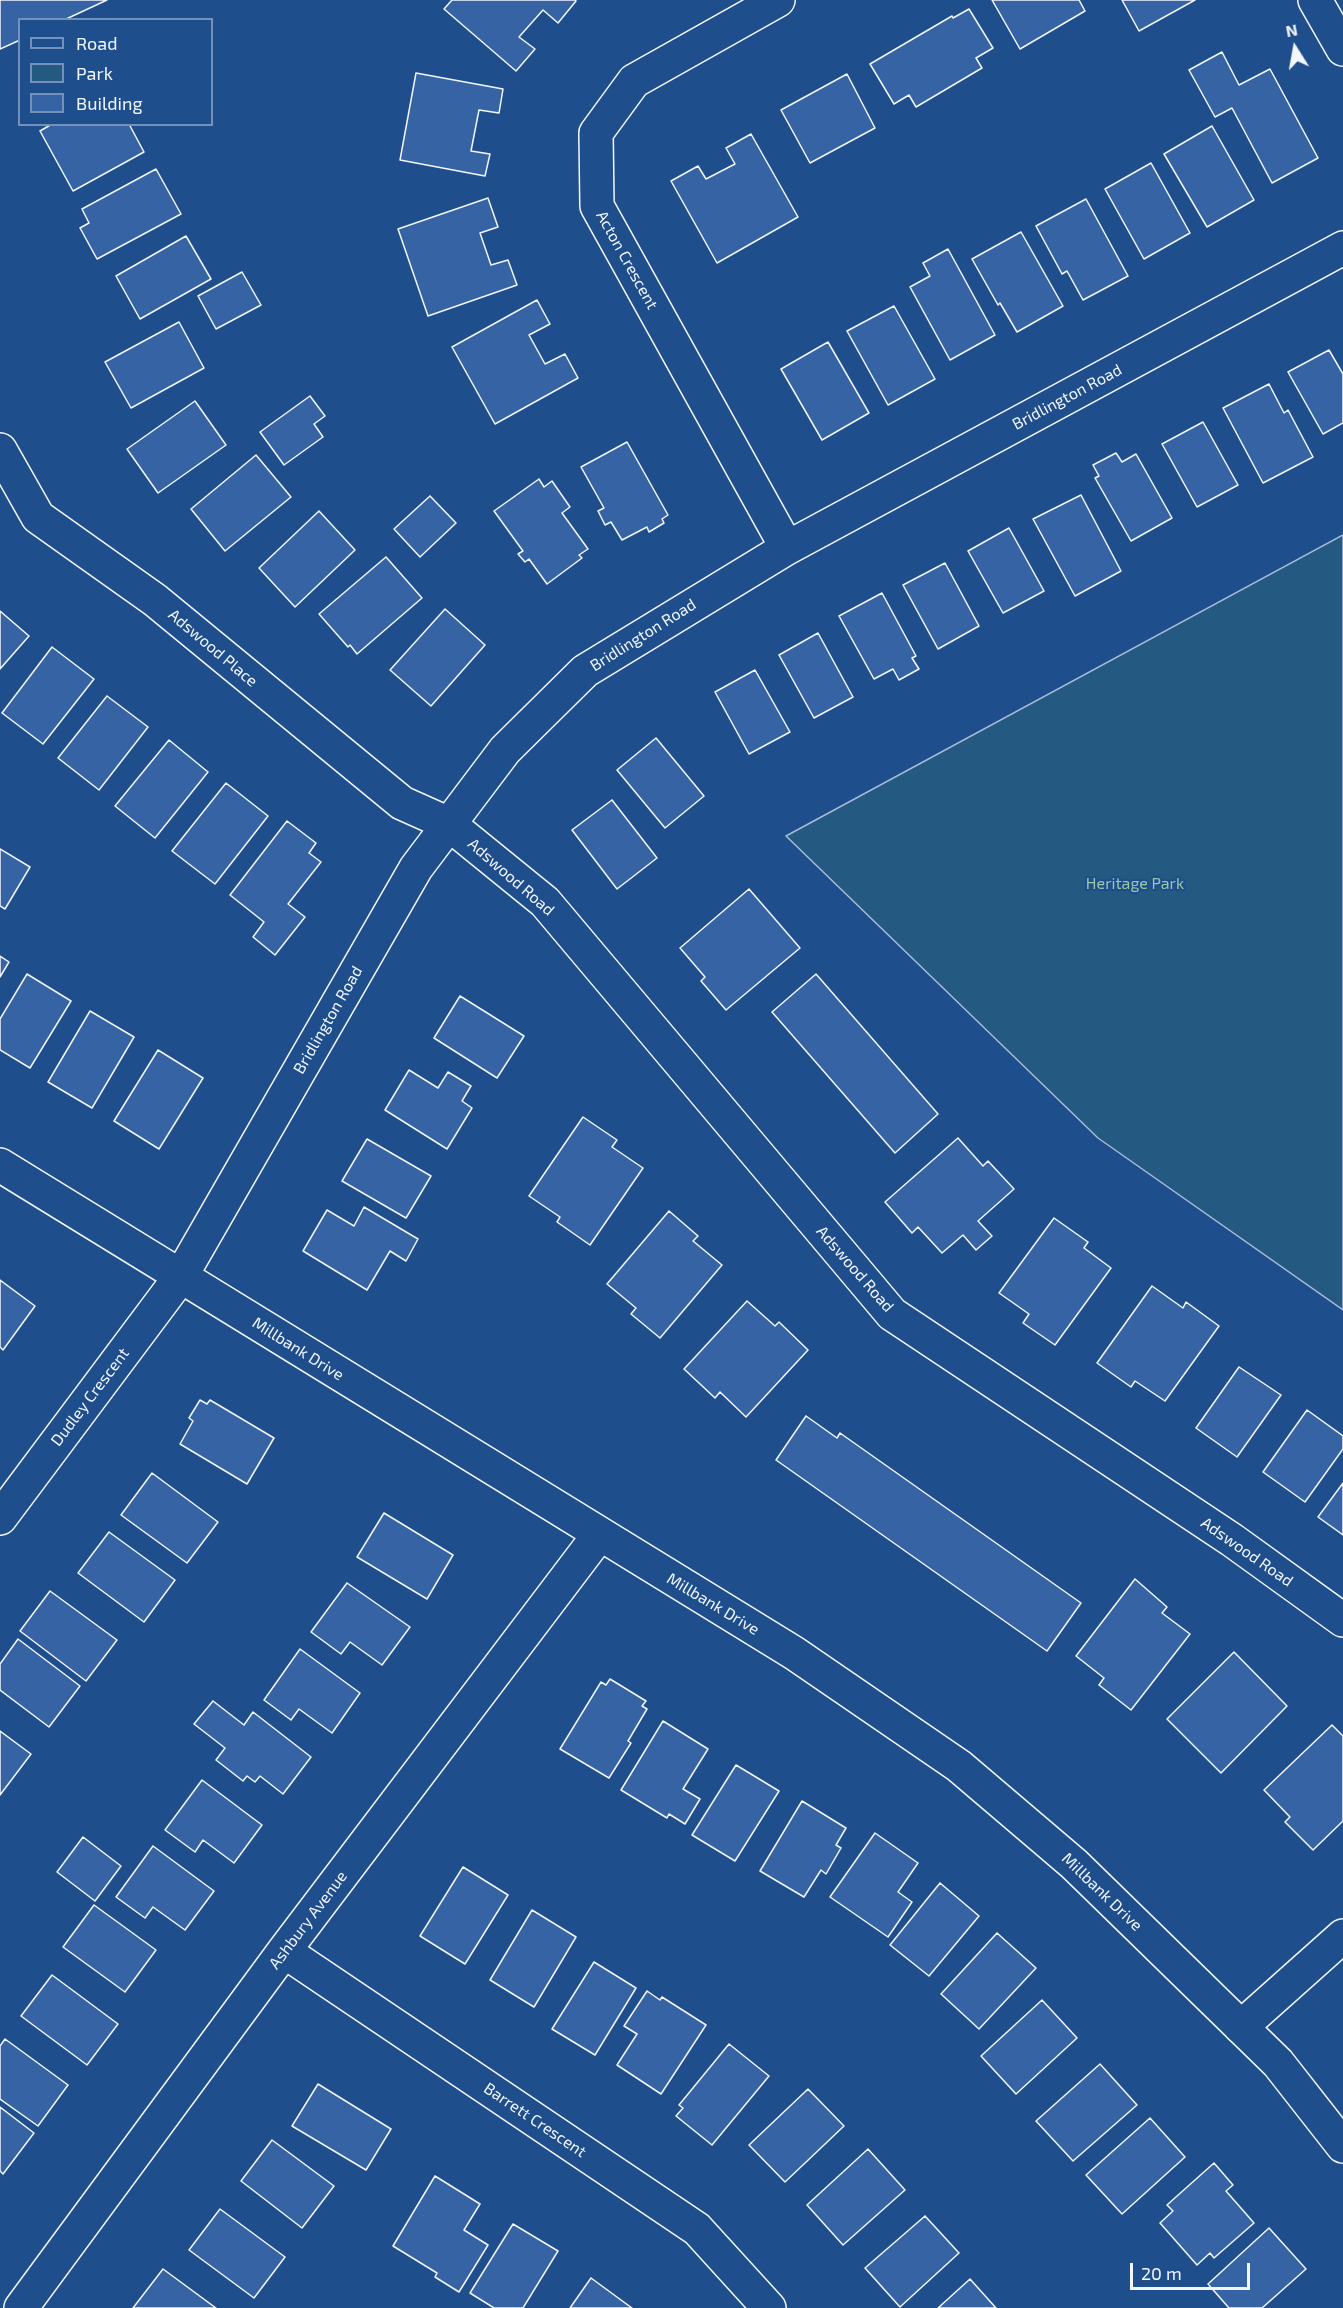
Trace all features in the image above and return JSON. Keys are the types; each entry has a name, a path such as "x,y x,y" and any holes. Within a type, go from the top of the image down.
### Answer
{"street":[{"name":"Acton Crescent","path":"778,0 634,81 596,133 597,206 787,548"},
{"path":"1315,0 1343,50"},
{"name":"Bridlington Road","path":"181,1276 416,868 505,750 585,671 787,548 1343,248"},
{"name":"Adswood Place","path":"0,450 38,517 155,600 402,803 449,824"},
{"name":"Adswood Road","path":"449,824 545,902 892,1314 1232,1540 1343,1620"},
{"name":"Millbank Drive","path":"0,1165 794,1653 959,1766 1074,1863 1278,2063 1343,2146"},
{"name":"Dudley Crescent","path":"0,1518 181,1276"},
{"name":"Ashbury Avenue","path":"21,2308 284,1951 599,1534"},
{"path":"1241,2027 1343,1936"},
{"name":"Barrett Crescent","path":"284,1951 697,2229 770,2308"}],"green space":[{"name":"Heritage Park","path":"1343,535 1343,1310 1098,1138 786,836"}],"building":[{"path":"0,0 107,0 68,18 18,18 18,41 0,49"},
{"path":"452,0 576,1 558,23 543,10 519,37 535,49 516,71 444,9"},
{"path":"992,0 1079,0 1085,11 1020,49"},
{"path":"1122,0 1195,0 1139,31"},
{"path":"969,9 993,48 976,58 982,68 916,107 909,95 894,104 870,64 952,16 953,18"},
{"path":"1222,52 1239,85 1270,69 1318,158 1272,183 1232,108 1215,117 1189,70"},
{"path":"416,73 503,89 499,113 479,110 471,151 490,154 485,176 400,160"},
{"path":"847,74 875,128 810,163 781,110"},
{"path":"49,126 130,126 144,152 73,191 40,131"},
{"path":"1212,126 1254,200 1207,227 1164,154"},
{"path":"751,134 798,217 717,263 671,181 698,166 706,179 735,164 726,148"},
{"path":"1151,163 1190,233 1144,259 1105,189"},
{"path":"156,169 181,214 97,259 80,228 89,223 82,209"},
{"path":"488,198 498,227 480,233 491,265 508,260 517,285 428,316 398,229"},
{"path":"1086,199 1128,276 1083,300 1067,271 1062,274 1036,226"},
{"path":"1021,232 1063,306 1017,332 1000,303 998,305 972,259"},
{"path":"186,236 211,279 140,319 116,276"},
{"path":"948,249 995,335 950,360 910,287 930,276 923,263"},
{"path":"242,272 261,305 216,329 198,296"},
{"path":"537,300 550,324 529,335 545,364 565,354 578,378 495,424 452,347"},
{"path":"894,306 935,379 888,405 847,331"},
{"path":"179,322 204,368 131,408 105,362"},
{"path":"828,342 869,413 822,440 781,369"},
{"path":"1329,350 1343,374 1343,423 1323,434 1288,372"},
{"path":"1269,384 1284,413 1288,410 1313,457 1263,483 1223,408"},
{"path":"310,396 325,416 314,424 323,437 284,465 260,432"},
{"path":"195,401 226,445 158,493 127,449"},
{"path":"1203,422 1238,485 1197,507 1162,444"},
{"path":"627,442 668,515 662,519 664,523 649,532 647,527 622,540 611,522 605,525 598,511 604,508 581,467"},
{"path":"1116,453 1122,462 1136,454 1172,518 1131,541 1095,478 1099,476 1093,465"},
{"path":"256,455 291,497 225,551 191,509"},
{"path":"539,479 544,487 552,481 570,507 562,513 588,549 579,555 582,558 547,584 529,559 525,562 518,554 523,551 494,511"},
{"path":"1081,495 1121,571 1075,596 1033,519"},
{"path":"430,496 456,523 420,557 394,529"},
{"path":"319,511 355,550 295,607 259,568"},
{"path":"1009,528 1044,591 1003,613 968,551"},
{"path":"386,557 422,598 357,654 319,614"},
{"path":"945,563 979,626 938,649 903,585"},
{"path":"882,593 916,656 912,658 919,669 899,680 893,669 874,679 839,616"},
{"path":"445,609 485,645 431,706 390,670"},
{"path":"0,611 29,636 0,669"},
{"path":"818,633 853,697 814,718 779,655"},
{"path":"52,647 94,679 43,744 2,713"},
{"path":"755,670 790,732 749,754 715,692"},
{"path":"107,696 148,727 99,790 58,758"},
{"path":"656,738 704,796 665,828 617,770"},
{"path":"169,740 208,772 155,838 115,806"},
{"path":"226,783 268,816 215,884 172,851"},
{"path":"612,800 657,858 617,889 572,830"},
{"path":"287,821 316,843 309,853 321,862 288,904 305,917 275,955 253,937 264,922 230,895"},
{"path":"0,849 30,867 5,909 0,906"},
{"path":"749,889 800,948 726,1010 701,981 705,977 680,948"},
{"path":"0,956 9,962 0,977"},
{"path":"27,974 71,1001 30,1068 0,1050 0,1019"},
{"path":"816,974 938,1114 895,1153 772,1012"},
{"path":"460,996 524,1036 497,1078 434,1038"},
{"path":"90,1011 134,1037 92,1108 48,1082"},
{"path":"158,1050 203,1078 159,1149 114,1121"},
{"path":"409,1070 438,1088 448,1072 471,1086 462,1101 472,1108 447,1149 385,1110"},
{"path":"583,1117 617,1140 612,1147 643,1168 590,1245 557,1222 560,1217 529,1196"},
{"path":"958,1138 983,1166 988,1161 1014,1189 978,1221 992,1236 976,1250 963,1235 942,1253 918,1227 912,1233 885,1202"},
{"path":"367,1139 431,1176 406,1218 342,1181"},
{"path":"364,1207 418,1239 406,1261 390,1251 367,1290 303,1251 327,1210 354,1226"},
{"path":"669,1211 698,1236 693,1241 722,1265 660,1338 631,1314 636,1308 607,1284"},
{"path":"1054,1218 1088,1242 1084,1248 1111,1268 1055,1345 1023,1323 1029,1314 999,1293"},
{"path":"0,1280 35,1306 3,1350 0,1347"},
{"path":"1152,1286 1183,1308 1186,1302 1219,1326 1165,1401 1135,1381 1131,1387 1097,1363"},
{"path":"747,1301 775,1326 779,1322 808,1350 746,1417 720,1392 715,1398 684,1369"},
{"path":"1239,1367 1281,1395 1237,1457 1196,1428"},
{"path":"200,1400 207,1404 210,1400 274,1438 247,1484 180,1444 193,1421 189,1418"},
{"path":"1307,1410 1343,1436 1343,1449 1305,1502 1263,1472"},
{"path":"806,1416 837,1438 840,1433 1081,1603 1047,1651 776,1460"},
{"path":"152,1473 218,1522 187,1563 121,1515"},
{"path":"1343,1483 1343,1535 1318,1517"},
{"path":"384,1513 453,1555 427,1599 357,1557"},
{"path":"109,1532 175,1580 144,1622 78,1573"},
{"path":"1135,1579 1167,1607 1162,1613 1190,1634 1131,1710 1099,1685 1104,1678 1076,1656"},
{"path":"347,1583 410,1627 382,1665 350,1642 341,1654 311,1632"},
{"path":"50,1591 117,1640 86,1681 20,1631"},
{"path":"18,1639 80,1686 49,1727 0,1690 0,1664"},
{"path":"300,1649 360,1693 332,1733 299,1709 291,1720 264,1700"},
{"path":"1234,1652 1287,1706 1221,1773 1167,1719"},
{"path":"610,1679 646,1701 642,1706 647,1709 628,1741 631,1743 609,1778 560,1749 601,1682 606,1685"},
{"path":"213,1701 244,1725 253,1712 311,1757 283,1794 260,1776 255,1782 247,1776 243,1781 216,1760 225,1748 194,1724"},
{"path":"663,1721 708,1749 683,1789 700,1799 685,1824 669,1814 667,1818 621,1790"},
{"path":"1332,1725 1343,1736 1343,1821 1313,1850 1285,1822 1290,1817 1264,1790"},
{"path":"0,1731 31,1754 0,1795"},
{"path":"736,1765 779,1791 735,1861 692,1835"},
{"path":"202,1780 262,1825 234,1863 203,1840 195,1852 165,1830"},
{"path":"802,1801 846,1828 836,1845 841,1848 826,1874 821,1870 804,1897 760,1871"},
{"path":"875,1833 918,1863 898,1892 912,1902 888,1937 830,1897"},
{"path":"83,1837 121,1866 95,1901 57,1872"},
{"path":"153,1846 214,1891 185,1930 153,1907 145,1918 116,1897"},
{"path":"463,1867 508,1895 465,1964 420,1936"},
{"path":"940,1883 979,1916 929,1976 890,1945"},
{"path":"94,1905 156,1950 125,1992 63,1947"},
{"path":"532,1910 576,1937 534,2007 490,1980"},
{"path":"997,1933 1036,1968 979,2029 941,1994"},
{"path":"594,1962 636,1988 595,2055 552,2029"},
{"path":"52,1975 118,2024 87,2065 21,2016"},
{"path":"647,1991 660,2000 662,1997 706,2025 661,2094 617,2065 637,2034 624,2026"},
{"path":"1042,2000 1077,2038 1016,2094 981,2056"},
{"path":"5,2039 68,2085 38,2126 0,2099 0,2046"},
{"path":"729,2044 769,2076 712,2145 676,2116 683,2108 679,2105"},
{"path":"1100,2064 1137,2105 1073,2161 1036,2121"},
{"path":"318,2084 391,2129 366,2170 292,2126"},
{"path":"808,2089 844,2126 785,2182 749,2145"},
{"path":"0,2107 34,2133 3,2174 0,2171"},
{"path":"1150,2118 1185,2157 1122,2214 1086,2175"},
{"path":"272,2140 334,2186 302,2228 241,2181"},
{"path":"868,2149 905,2190 843,2245 807,2205"},
{"path":"1214,2163 1233,2185 1226,2191 1254,2223 1214,2258 1210,2253 1197,2265 1160,2223 1173,2211 1167,2205"},
{"path":"435,2176 480,2204 464,2230 488,2245 459,2292 435,2277 437,2273 393,2246"},
{"path":"220,2209 285,2257 254,2298 189,2250"},
{"path":"925,2216 959,2253 900,2307 865,2268"},
{"path":"513,2224 558,2251 523,2308 494,2308 470,2293"},
{"path":"1269,2228 1306,2269 1262,2308 1229,2308 1208,2284"},
{"path":"163,2269 216,2308 133,2308"},
{"path":"591,2278 632,2308 570,2308"},
{"path":"970,2279 996,2308 938,2308"}]}
